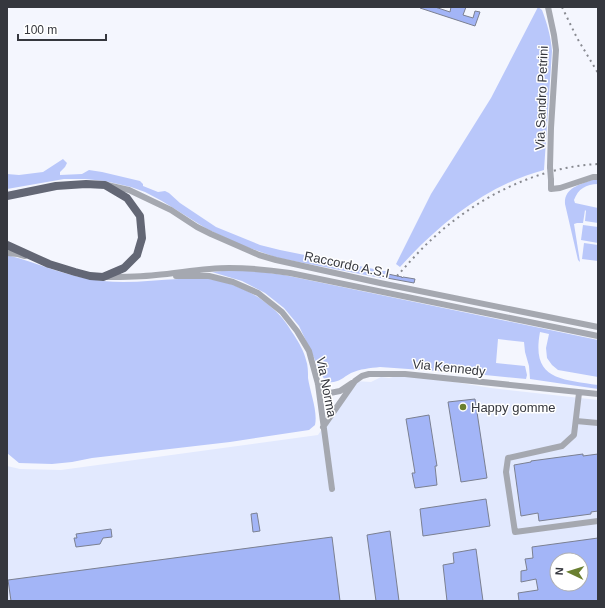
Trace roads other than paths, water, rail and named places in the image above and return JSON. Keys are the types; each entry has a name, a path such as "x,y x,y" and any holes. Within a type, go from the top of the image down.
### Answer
{"main road":[{"path":"7,196 56,186 86,184 104,185 127,198 140,216 142,238 137,255 124,268 103,277 90,276 48,264 7,245"}],"street":[{"name":"Via Sandro Petrini","path":"548,7 556,50 551,128 550,166 552,189 560,188 593,177 598,177"},
{"name":"Raccordo A.S.I","path":"104,185 129,190 171,210 197,227 211,234 259,255 276,260 380,283 598,327"},
{"path":"7,253 18,254 48,264"},
{"name":"Raccordo A.S.I","path":"103,277 123,278 228,268 259,269 290,273 598,336"},
{"name":"Via Norma","path":"156,275 209,276 233,282 258,293 282,312 297,331 309,351 318,384 332,489"},
{"name":"Via Kennedy","path":"318,384 330,393 340,391 362,376 369,374 405,374 598,394"},
{"path":"323,427 355,382"},
{"path":"580,393 574,435 562,446 508,458 506,472 515,532 598,521"},
{"path":"576,421 598,423"}],"railway":[{"path":"562,7 577,38 598,73"},
{"path":"397,276 427,244 467,211 487,198 508,187 552,171 575,166 598,164"}],"place":[{"name":"Happy gomme","path":"463,407"}]}
